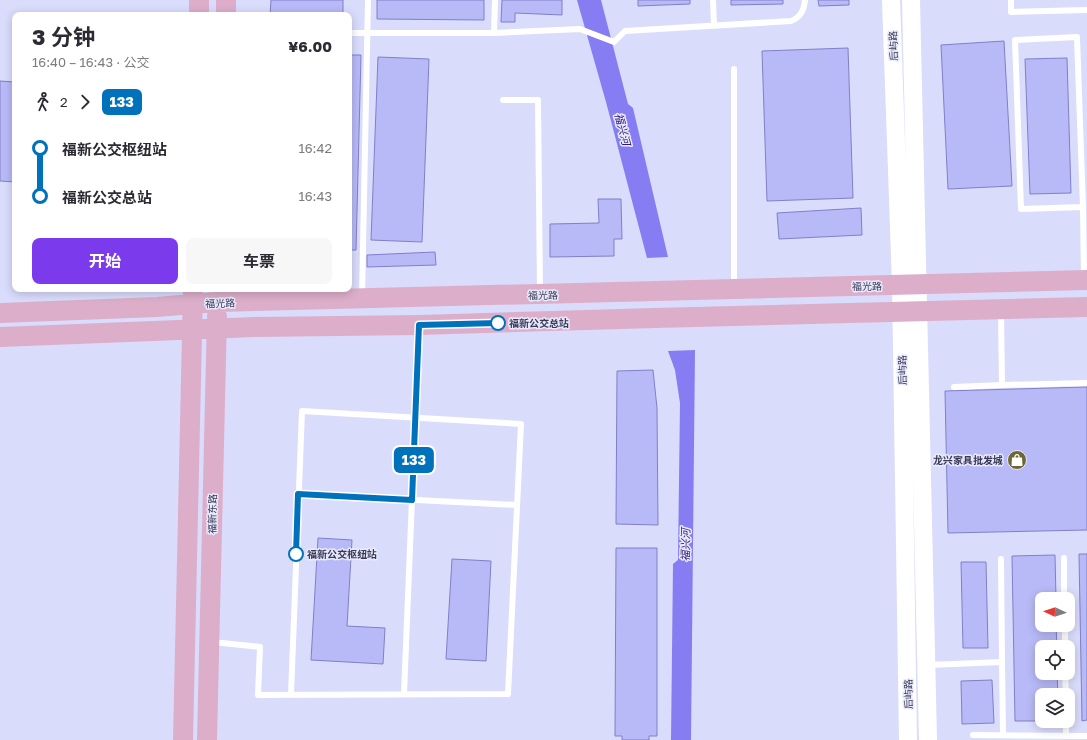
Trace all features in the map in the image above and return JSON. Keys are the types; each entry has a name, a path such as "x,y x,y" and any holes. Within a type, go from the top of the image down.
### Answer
{"main road":[{"path":"199,0 199,12"},
{"path":"226,0 226,12"},
{"name":"后屿路","path":"891,0 910,285"},
{"name":"后屿路","path":"908,736 911,0"},
{"name":"福光路","path":"0,312 157,307 193,296 362,298 540,295 1086,280"},
{"path":"183,740 191,329 193,296"},
{"name":"福新东路","path":"207,740 217,296"},
{"path":"0,337 191,329 419,325 1087,307"},
{"name":"后屿路","path":"910,311 927,665 928,737"}],"lane":[{"path":"362,298 368,0"},
{"path":"494,34 495,0"},
{"path":"714,0 714,25"},
{"path":"352,33 494,34 580,29 614,42 625,31 791,21 798,18 803,11 805,0"},
{"path":"1011,0 1012,12 1087,10"},
{"path":"1083,207 1021,209 1015,40 1077,37 1086,280"},
{"path":"734,69 734,289"},
{"path":"502,100 538,100 540,295"},
{"path":"1001,309 1002,385"},
{"path":"404,694 419,325"},
{"path":"954,387 1087,383"},
{"path":"209,642 260,647 258,695 292,695 404,694 508,694 521,424 302,411 292,695"},
{"path":"298,494 517,505"},
{"path":"1001,558 1003,735"},
{"path":"1064,558 1064,592"},
{"path":"927,665 1002,662"},
{"path":"1066,728 1066,736"},
{"path":"973,735 1087,736"}],"water":[{"name":"福兴河","path":"577,0 601,0 628,104 633,108 668,257 647,258 606,102"},
{"name":"福兴河","path":"695,350 691,740 671,740 673,564 678,560 680,403 675,370 668,351"}],"building":[{"path":"271,0 343,0 343,12 270,12"},
{"path":"377,0 484,0 484,20 377,19"},
{"path":"502,0 562,0 562,15 515,13 515,22 501,22"},
{"path":"638,0 690,0 690,4 638,6"},
{"path":"731,0 783,0 783,4 731,5"},
{"path":"818,0 849,0 849,5 819,6"},
{"path":"1004,41 1012,186 948,189 941,45"},
{"path":"848,48 853,198 767,201 762,51"},
{"path":"352,55 361,55 356,250 352,250"},
{"path":"378,57 429,59 422,242 371,240"},
{"path":"1067,58 1071,193 1030,194 1025,59"},
{"path":"0,81 12,82 12,182 0,181"},
{"path":"598,199 621,199 622,239 614,239 614,256 550,257 550,224 599,223"},
{"path":"861,208 862,235 779,239 777,213"},
{"path":"435,252 436,265 367,267 367,255"},
{"path":"653,370 657,408 658,525 616,524 617,371"},
{"name":"龙兴家具批发城","path":"1087,387 1087,530 948,533 945,391"},
{"path":"318,538 352,540 347,626 385,628 383,664 311,660"},
{"path":"616,548 657,548 657,736 649,736 649,740 622,740 622,736 615,736"},
{"path":"1079,554 1087,554 1087,720 1082,721"},
{"path":"1055,555 1056,592 1035,592 1035,632 1056,632 1057,640 1035,640 1035,680 1057,680 1058,688 1035,688 1035,721 1015,721 1012,556"},
{"path":"452,559 491,561 486,661 446,659"},
{"path":"961,562 986,562 988,648 963,648"},
{"path":"992,680 994,723 962,724 961,681"}],"bus line":[{"name":"133","path":"296,554 298,494 412,500 419,325 498,323"}],"place":[{"name":"福新公交总站","path":"498,323"},
{"name":"龙兴家具批发城","path":"1017,460"},
{"name":"福新公交枢纽站","path":"296,554"}]}
